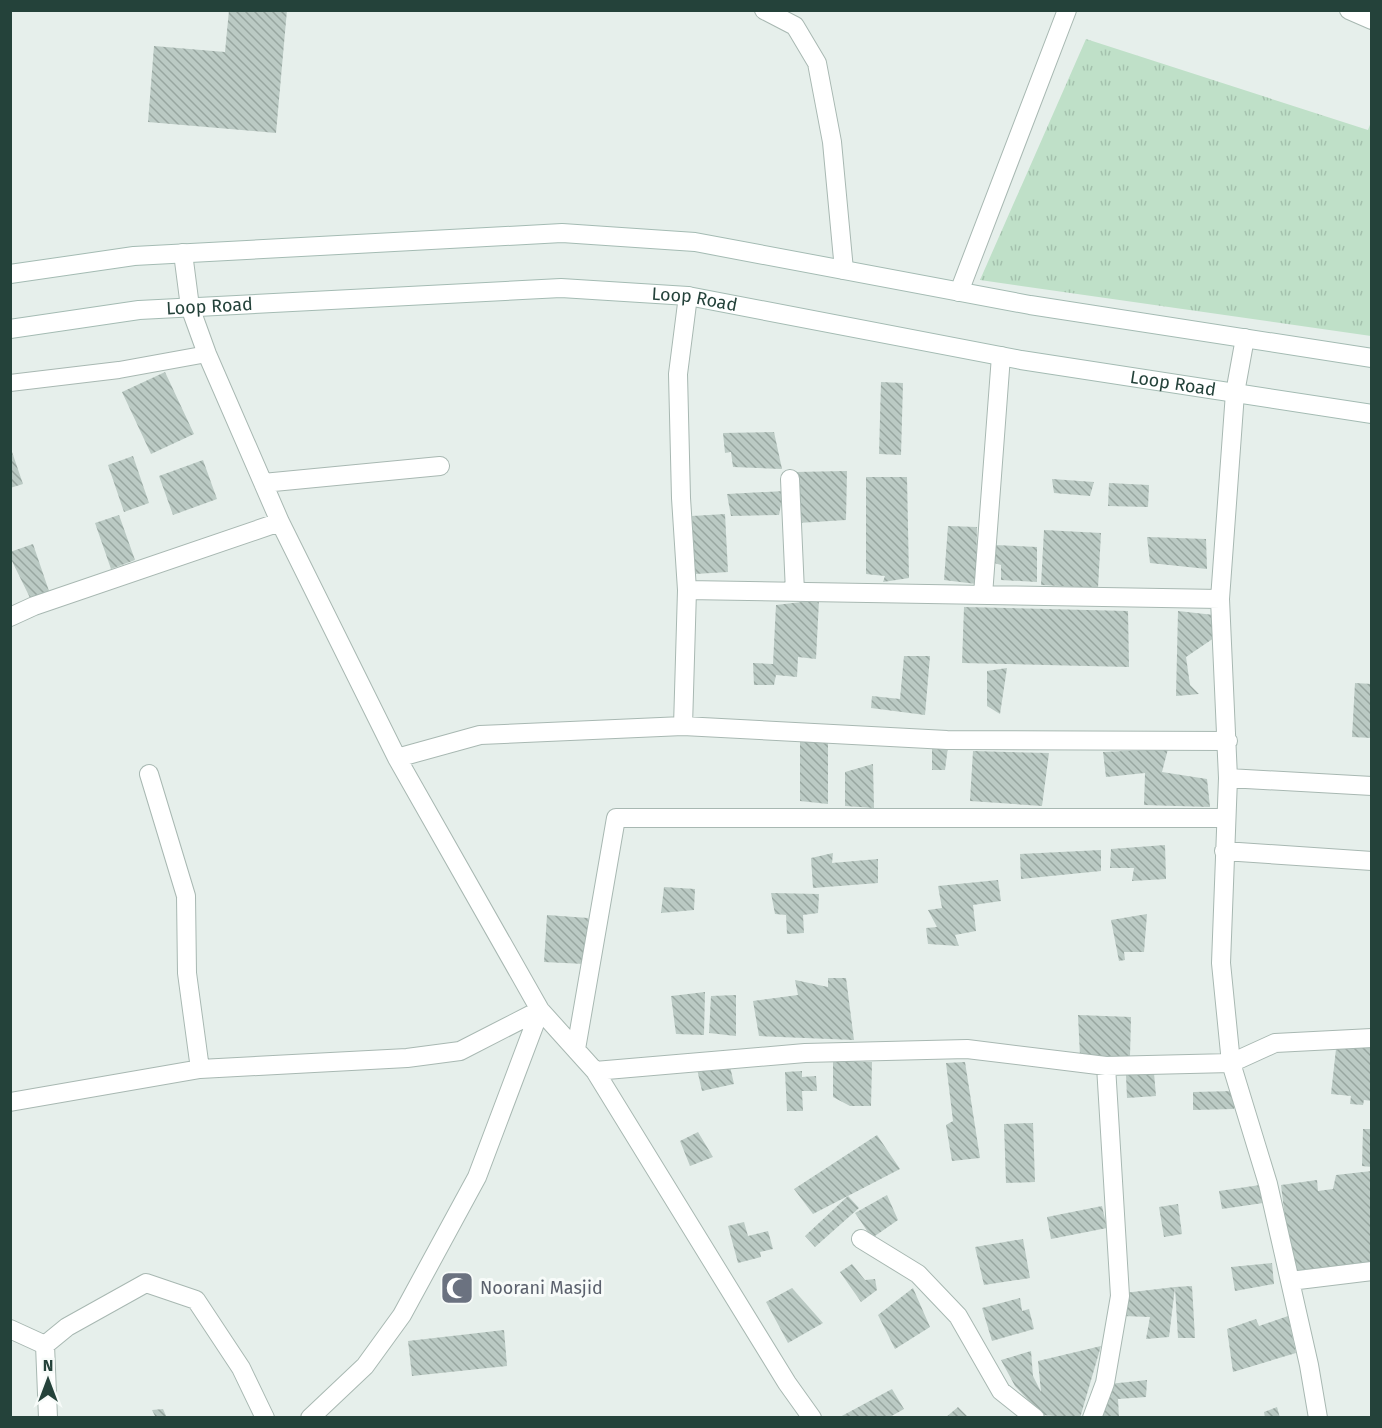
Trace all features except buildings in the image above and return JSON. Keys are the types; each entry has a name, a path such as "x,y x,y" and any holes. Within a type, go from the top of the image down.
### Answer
{"street":[{"path":"764,10 795,26 817,63 832,142 843,270"},
{"path":"959,292 1067,10"},
{"path":"1349,10 1371,20"},
{"path":"10,273 134,256 562,233 695,242 959,292 1371,358"},
{"path":"183,253 190,308 207,354 280,522 397,758 540,1010 595,1071 787,1383 812,1418"},
{"name":"Loop Road","path":"10,329 140,310 561,288 688,296 1001,356 1371,414"},
{"path":"683,726 687,590 681,498 678,374 688,296"},
{"path":"1245,338 1235,393 1220,599 1228,741 1221,963 1231,1063 1268,1184 1321,1415"},
{"path":"983,595 1001,356"},
{"path":"263,483 440,466"},
{"path":"790,479 795,592"},
{"path":"10,617 34,606 280,522"},
{"path":"687,590 1220,599"},
{"path":"397,758 480,735 683,726 948,740 1228,741"},
{"path":"149,774 186,896 187,973 200,1070"},
{"path":"1228,778 1371,786"},
{"path":"576,1049 616,818 1226,818"},
{"path":"1224,851 1371,861"},
{"path":"10,1102 200,1070 407,1058 460,1051 540,1010"},
{"path":"310,1418 365,1365 402,1315 477,1177 540,1010"},
{"path":"595,1071 805,1053 967,1049 1106,1066 1231,1063 1275,1042 1371,1038"},
{"path":"1092,1418 1105,1383 1120,1296 1106,1066"},
{"path":"861,1239 918,1274 958,1316 1001,1391 1035,1418"},
{"path":"1290,1281 1371,1271"},
{"path":"45,1345 67,1327 146,1283 196,1300 241,1368 266,1418"},
{"path":"10,1329 45,1345"},
{"path":"45,1345 48,1418"}],"lane":[{"path":"10,383 119,370 207,354"}],"green space":[{"path":"1086,39 1368,130 1371,122 1371,336 980,280"}],"place":[{"name":"Noorani Masjid","path":"457,1288"}]}
